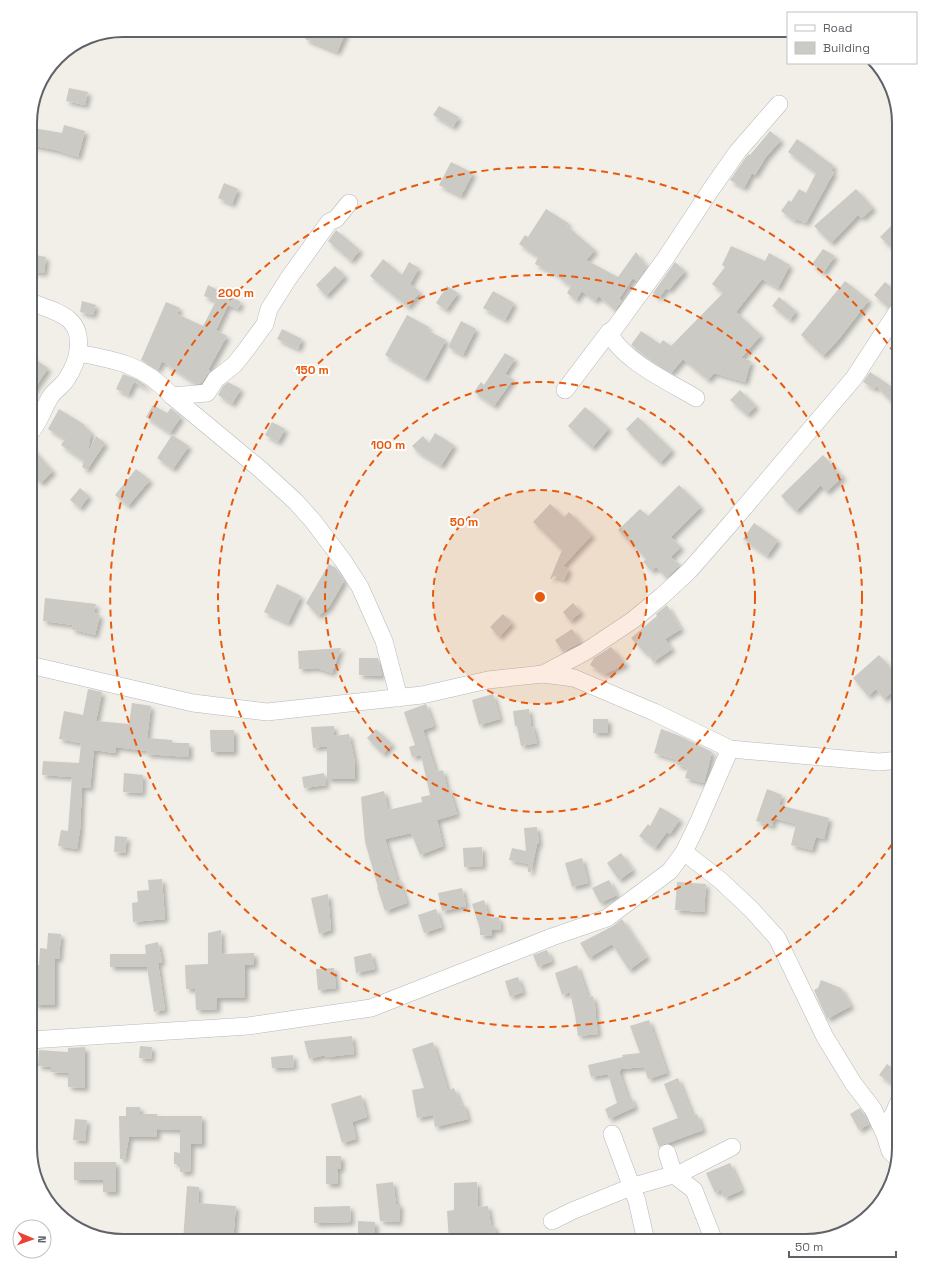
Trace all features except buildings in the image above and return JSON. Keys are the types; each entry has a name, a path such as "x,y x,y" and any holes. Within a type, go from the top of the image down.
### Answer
{"street":[{"path":"565,390 609,332 614,329 665,259 738,151 779,104"},
{"path":"172,396 207,393 216,379 234,365 265,324 269,309 288,279 329,222 336,219 349,203"},
{"path":"37,305 61,314 72,322 78,330 79,344 77,359 66,380 52,395 37,424"},
{"path":"543,674 585,652 633,620 662,596 689,570 731,523 854,378 892,320"},
{"path":"609,332 612,340 637,362 696,398"},
{"path":"78,353 109,358 136,368 161,384 172,396 260,469 296,502 313,521 360,586 384,641 399,698"},
{"path":"37,667 193,703 267,712 422,695 488,680 543,674 574,678 654,712 730,749 879,762 892,761"},
{"path":"37,1040 248,1026 371,1008 552,936 607,918 670,871 684,852 730,749"},
{"path":"684,852 720,880 747,905 777,938 824,1037 853,1083 873,1109 892,1153"},
{"path":"883,1130 892,1116"},
{"path":"612,1134 636,1201 644,1234"},
{"path":"552,1221 586,1205 631,1187 683,1172 732,1147"},
{"path":"667,1153 674,1175 694,1190 711,1234"}]}
